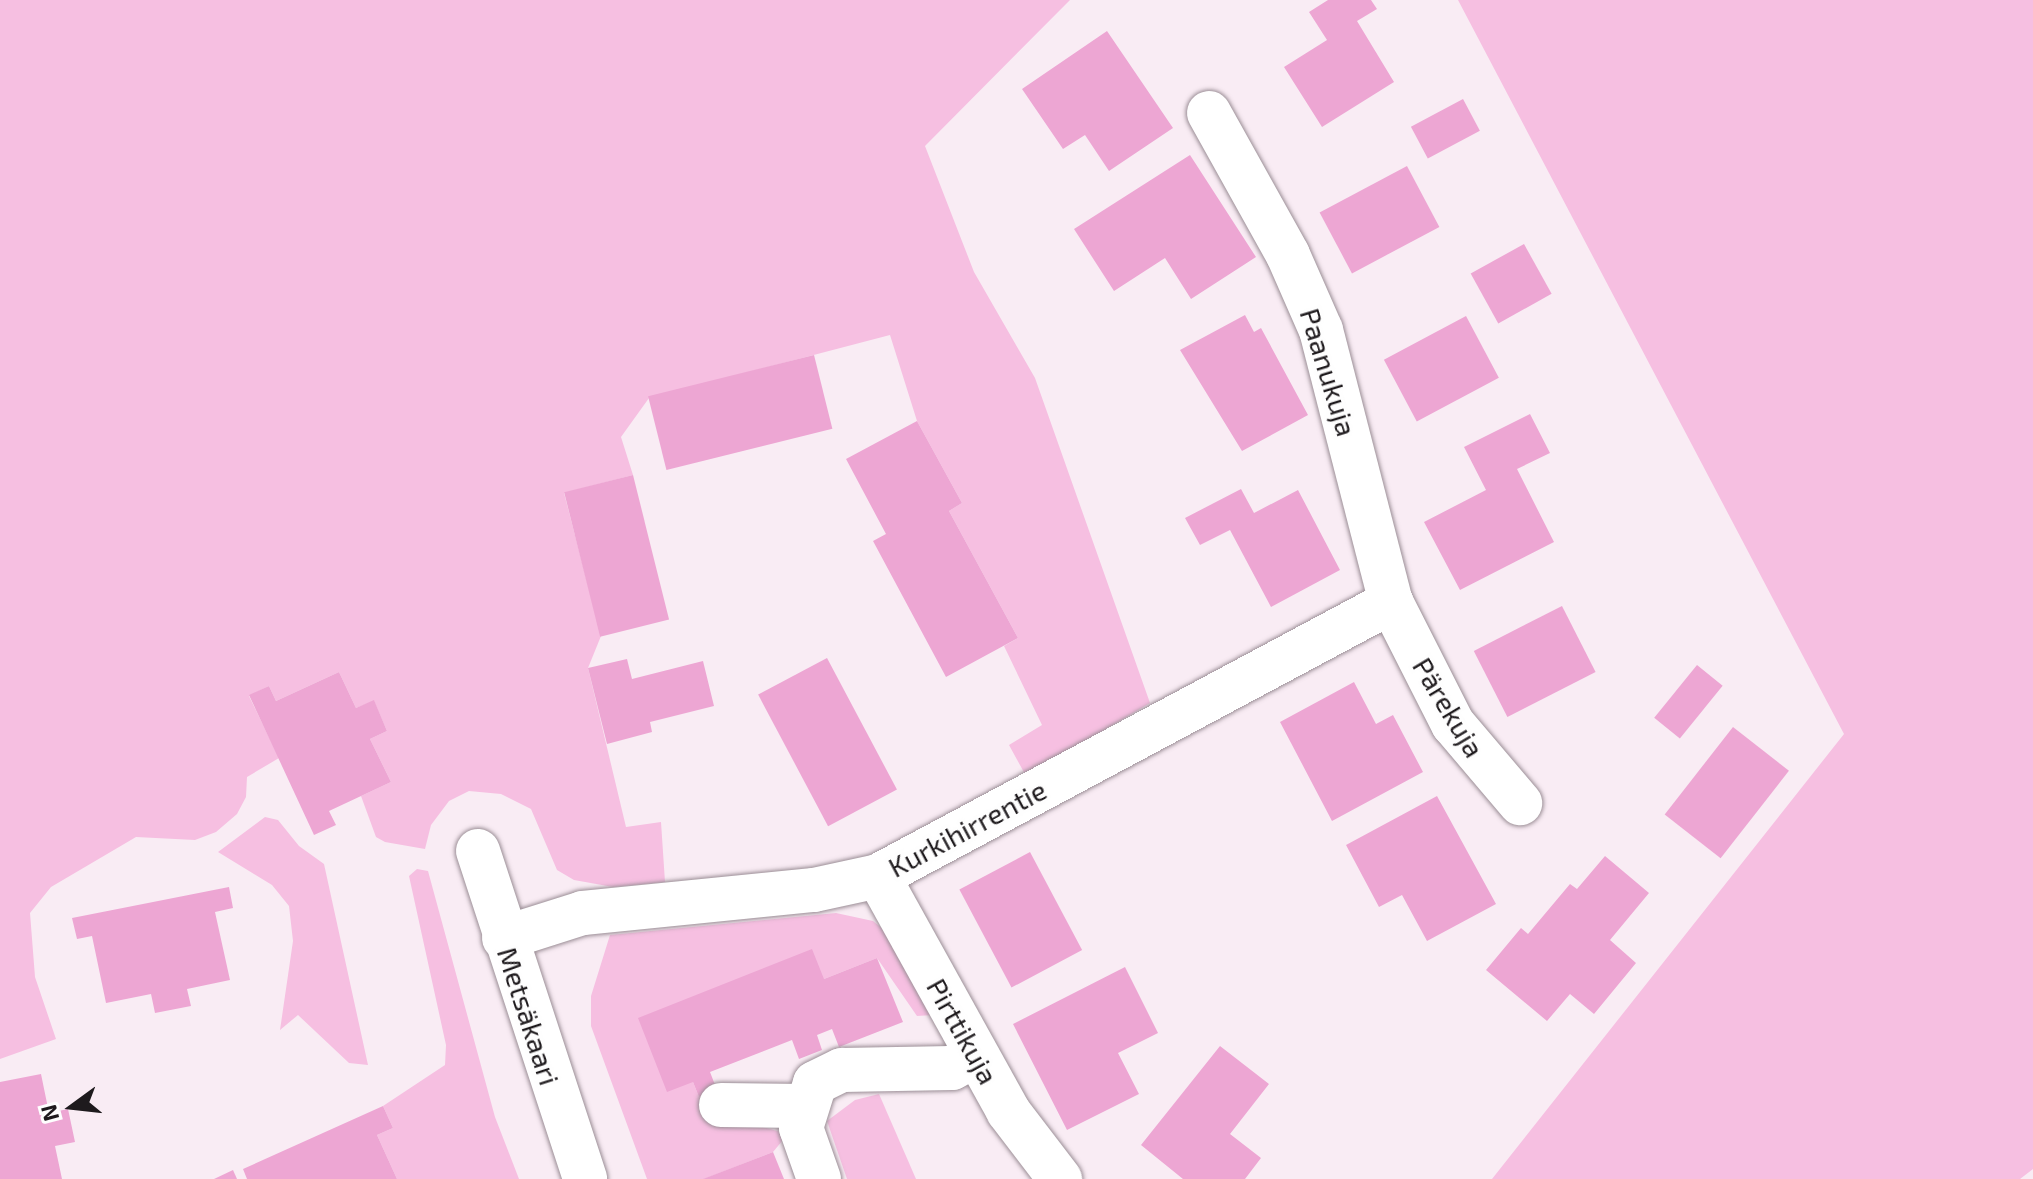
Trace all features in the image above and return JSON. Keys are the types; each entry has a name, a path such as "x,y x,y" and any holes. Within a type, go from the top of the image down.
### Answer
{"street":[{"name":"Paanukuja","path":"1209,113 1288,255 1321,330 1391,602"},
{"name":"Pärekuja","path":"1391,602 1453,724 1520,803"},
{"name":"Kurkihirrentie","path":"504,938 583,913 814,890 878,876 1391,602"},
{"name":"Metsäkaari","path":"478,851 585,1179"},
{"name":"Pirttikuja","path":"878,876 1008,1111 1060,1179"},
{"path":"819,1179 801,1128 804,1106 815,1083 842,1070 952,1068 976,1055"},
{"path":"721,1105 804,1106"}],"shaded area":[{"path":"0,0 1070,0 925,146 974,272 1035,378 1150,703 1026,776 1009,745 1042,725 1004,646 1018,638 949,511 962,503 917,421 890,335 649,398 621,437 633,475 564,493 601,636 588,668 626,827 661,822 665,882 613,887 574,880 557,870 531,809 501,794 469,791 449,801 431,825 425,849 385,842 376,837 361,796 391,782 370,739 387,731 374,701 356,708 339,672 276,701 269,686 249,696 279,758 247,777 246,797 237,814 216,832 195,840 136,837 51,887 30,913 35,977 56,1039 0,1059"},
{"path":"1458,0 2033,0 2033,1169 2020,1179 1492,1179 1844,734"},
{"path":"265,817 278,820 299,846 324,864 368,1065 349,1063 298,1015 280,1030 293,941 289,906 272,885 218,852"},
{"path":"417,869 428,871 495,1117 519,1179 397,1179 377,1135 393,1128 383,1106 445,1065 446,1045 409,876"},
{"path":"836,913 873,921 888,933 933,1015 917,1016 877,958 824,979 693,1082 699,1097 717,1090 756,1125 788,1134 773,1152 704,1179 647,1179 591,1026 591,996 610,935"},
{"path":"879,1094 916,1179 847,1179 827,1121 855,1100"}],"building":[{"path":"1328,0 1371,0 1377,9 1357,21 1394,82 1322,127 1284,67 1327,40 1309,12"},
{"path":"1107,31 1173,128 1109,171 1085,135 1063,149 1022,89"},
{"path":"1463,99 1480,131 1428,158 1411,127"},
{"path":"1190,155 1256,257 1191,299 1165,258 1114,291 1074,229"},
{"path":"1407,166 1439,227 1352,273 1320,212"},
{"path":"1524,244 1552,294 1498,323 1471,274"},
{"path":"1245,315 1254,332 1261,328 1308,415 1242,451 1180,350"},
{"path":"1466,316 1499,378 1417,421 1384,360"},
{"path":"814,355 832,429 666,470 648,396"},
{"path":"1530,414 1550,453 1517,469 1554,542 1460,590 1424,522 1486,490 1464,447"},
{"path":"917,421 962,503 949,511 1018,638 946,677 873,541 886,534 846,459"},
{"path":"633,475 669,620 600,637 564,492"},
{"path":"1241,489 1254,513 1298,490 1340,570 1271,607 1230,530 1200,545 1185,518"},
{"path":"1562,606 1596,672 1507,717 1474,651"},
{"path":"827,658 897,790 828,826 758,695"},
{"path":"627,659 632,679 703,661 714,706 650,722 652,732 607,744 588,668"},
{"path":"1697,665 1723,686 1680,739 1654,718"},
{"path":"339,672 356,708 374,700 387,731 370,739 391,782 329,811 336,825 314,835 249,695 269,686 276,701"},
{"path":"1354,682 1376,724 1393,715 1423,772 1332,821 1280,722"},
{"path":"1733,727 1789,771 1721,858 1665,814"},
{"path":"1437,796 1496,904 1427,941 1402,895 1379,907 1346,845"},
{"path":"1030,852 1082,950 1011,988 959,890"},
{"path":"1605,856 1649,893 1610,940 1636,963 1594,1014 1570,994 1547,1021 1486,970 1521,928 1528,934 1570,884 1577,889"},
{"path":"229,887 233,908 215,912 230,980 187,989 191,1006 155,1013 151,994 106,1003 92,936 77,939 72,918"},
{"path":"812,949 824,979 877,958 903,1022 839,1047 832,1029 817,1035 822,1050 799,1059 792,1040 710,1072 717,1090 699,1097 693,1082 667,1092 638,1018"},
{"path":"1125,967 1158,1033 1118,1053 1139,1094 1067,1130 1013,1024"},
{"path":"1220,1046 1269,1084 1230,1134 1261,1158 1245,1179 1183,1179 1141,1145"},
{"path":"41,1074 49,1113 68,1109 75,1142 55,1146 62,1179 0,1179 0,1082"},
{"path":"383,1106 393,1128 377,1135 397,1179 247,1179 243,1169"},
{"path":"773,1152 784,1179 703,1179"},
{"path":"233,1170 237,1179 214,1179"}]}
